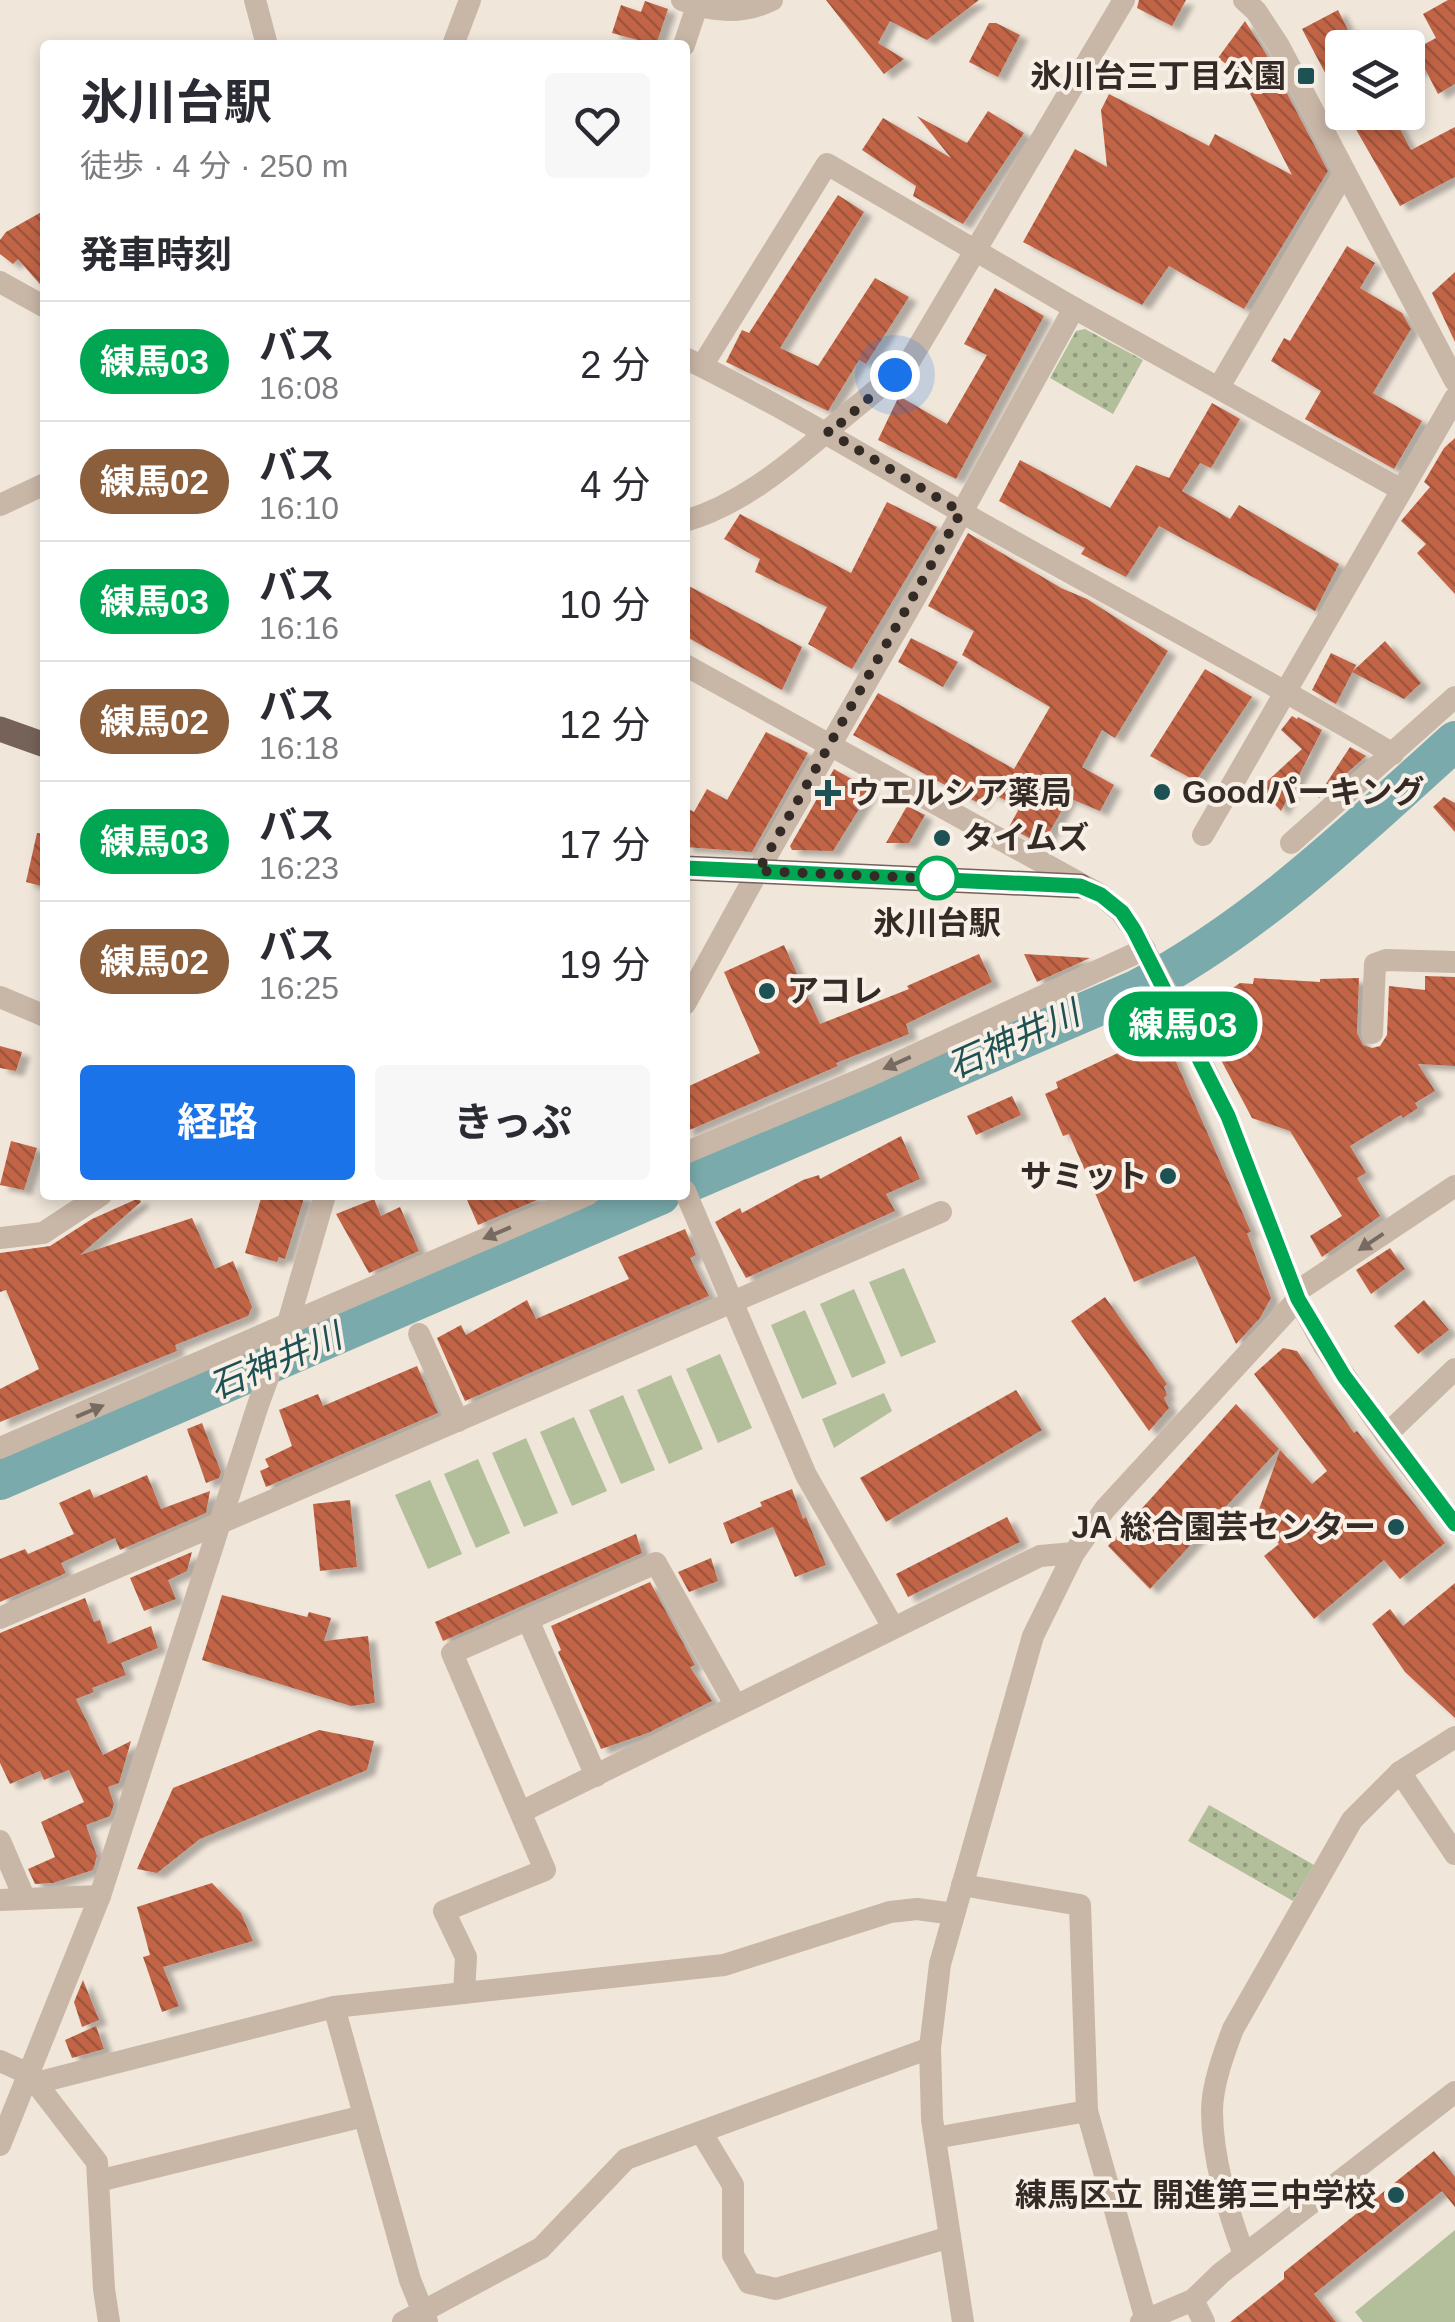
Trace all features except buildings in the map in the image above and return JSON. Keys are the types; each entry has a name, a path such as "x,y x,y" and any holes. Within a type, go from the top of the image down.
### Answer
{"main road":[{"path":"0,729 40,742"},
{"path":"690,868 1080,886"}],"street":[{"path":"256,0 267,40"},
{"path":"455,40 470,0"},
{"path":"685,40 693,2 723,12 759,7 772,0"},
{"path":"690,519 734,499 782,470 911,359 1124,0"},
{"path":"1244,0 1279,46 1455,382"},
{"path":"1393,754 961,512 827,431 693,362 827,164 1074,308 1400,489"},
{"path":"1218,387 1344,173"},
{"path":"0,282 40,304"},
{"path":"690,995 1074,308"},
{"path":"1203,835 1455,398"},
{"path":"0,505 40,486"},
{"path":"690,668 1101,895 1122,912 1172,1000 1228,1116 1297,1296 1324,1346 1455,1524"},
{"path":"1291,843 1455,698"},
{"path":"690,1151 1147,953"},
{"path":"1372,1033 1375,964 1386,960 1455,962"},
{"path":"0,997 40,1014"},
{"path":"963,2322 935,2138 930,2048 940,1964 1033,1636 1074,1553 1105,1509 1297,1296 1451,1189"},
{"path":"0,1238 42,1233 93,1200"},
{"path":"0,2145 32,2078 100,1896 288,1323 324,1200"},
{"path":"0,1448 575,1200"},
{"path":"690,1201 806,1475 894,1628"},
{"path":"0,1618 942,1212"},
{"path":"419,1334 458,1421"},
{"path":"1386,1434 1455,1368"},
{"path":"521,1812 1040,1556 1074,1553"},
{"path":"464,1993 466,1957 444,1911 545,1870 452,1653 656,1563 736,1706"},
{"path":"528,1620 596,1776"},
{"path":"1244,2254 1226,2207 1212,2110 1224,2053 1352,1820 1400,1772 1455,1737"},
{"path":"1400,1772 1455,1854"},
{"path":"0,1841 12,1898 100,1896"},
{"path":"962,1885 1080,1905 1088,2111 1144,2321 1193,2300 1244,2254 1455,2092"},
{"path":"32,2078 334,2006 724,1965 890,1912 917,1909 954,1914"},
{"path":"334,2006 417,2319 541,2248 626,2159 930,2048"},
{"path":"0,2061 32,2078 97,2162 109,2322"},
{"path":"935,2138 1088,2111"},
{"path":"98,2181 364,2116"},
{"path":"701,2132 733,2185 734,2255 749,2283 776,2289 950,2237"},
{"path":"1193,2300 1204,2322"}],"green space":[{"path":"1085,329 1143,360 1113,414 1050,378 1076,331"},
{"path":"904,1268 936,1342 901,1357 869,1282"},
{"path":"854,1289 886,1363 852,1378 820,1304"},
{"path":"805,1310 837,1384 802,1399 771,1325"},
{"path":"720,1354 752,1428 718,1443 686,1369"},
{"path":"671,1375 703,1449 669,1464 637,1390"},
{"path":"884,1393 892,1411 834,1448 822,1419"},
{"path":"623,1395 655,1470 621,1484 589,1410"},
{"path":"574,1417 607,1491 572,1506 540,1432"},
{"path":"526,1438 558,1513 524,1527 492,1453"},
{"path":"478,1459 510,1533 476,1548 444,1474"},
{"path":"430,1480 462,1554 428,1569 395,1495"},
{"path":"1209,1805 1314,1865 1293,1901 1188,1841"},
{"path":"1455,2230 1455,2322 1363,2322 1355,2312"}],"waterway":[{"name":"石神井川","path":"690,1182 1138,989 1182,964 1304,875 1455,741"},
{"name":"石神井川","path":"0,1480 648,1200"}],"bus line":[{"name":"練馬03","path":"690,868 1080,886 1101,895 1122,912 1176,1008 1228,1116 1298,1299 1324,1346 1455,1524"}],"place":[{"name":"氷川台三丁目公園","path":"1306,76"},
{"name":"Goodパーキング","path":"1162,792"},
{"name":"ウエルシア薬局","path":"828,793"},
{"name":"タイムズ","path":"942,838"},
{"name":"氷川台駅","path":"937,878"},
{"name":"アコレ","path":"767,991"},
{"name":"サミット","path":"1168,1176"},
{"name":"JA 総合園芸センター","path":"1396,1527"},
{"name":"練馬区立 開進第三中学校","path":"1396,2195"}],"route":[{"path":"895,375 827,431 961,512 758,871 943,879 937,878"}]}
